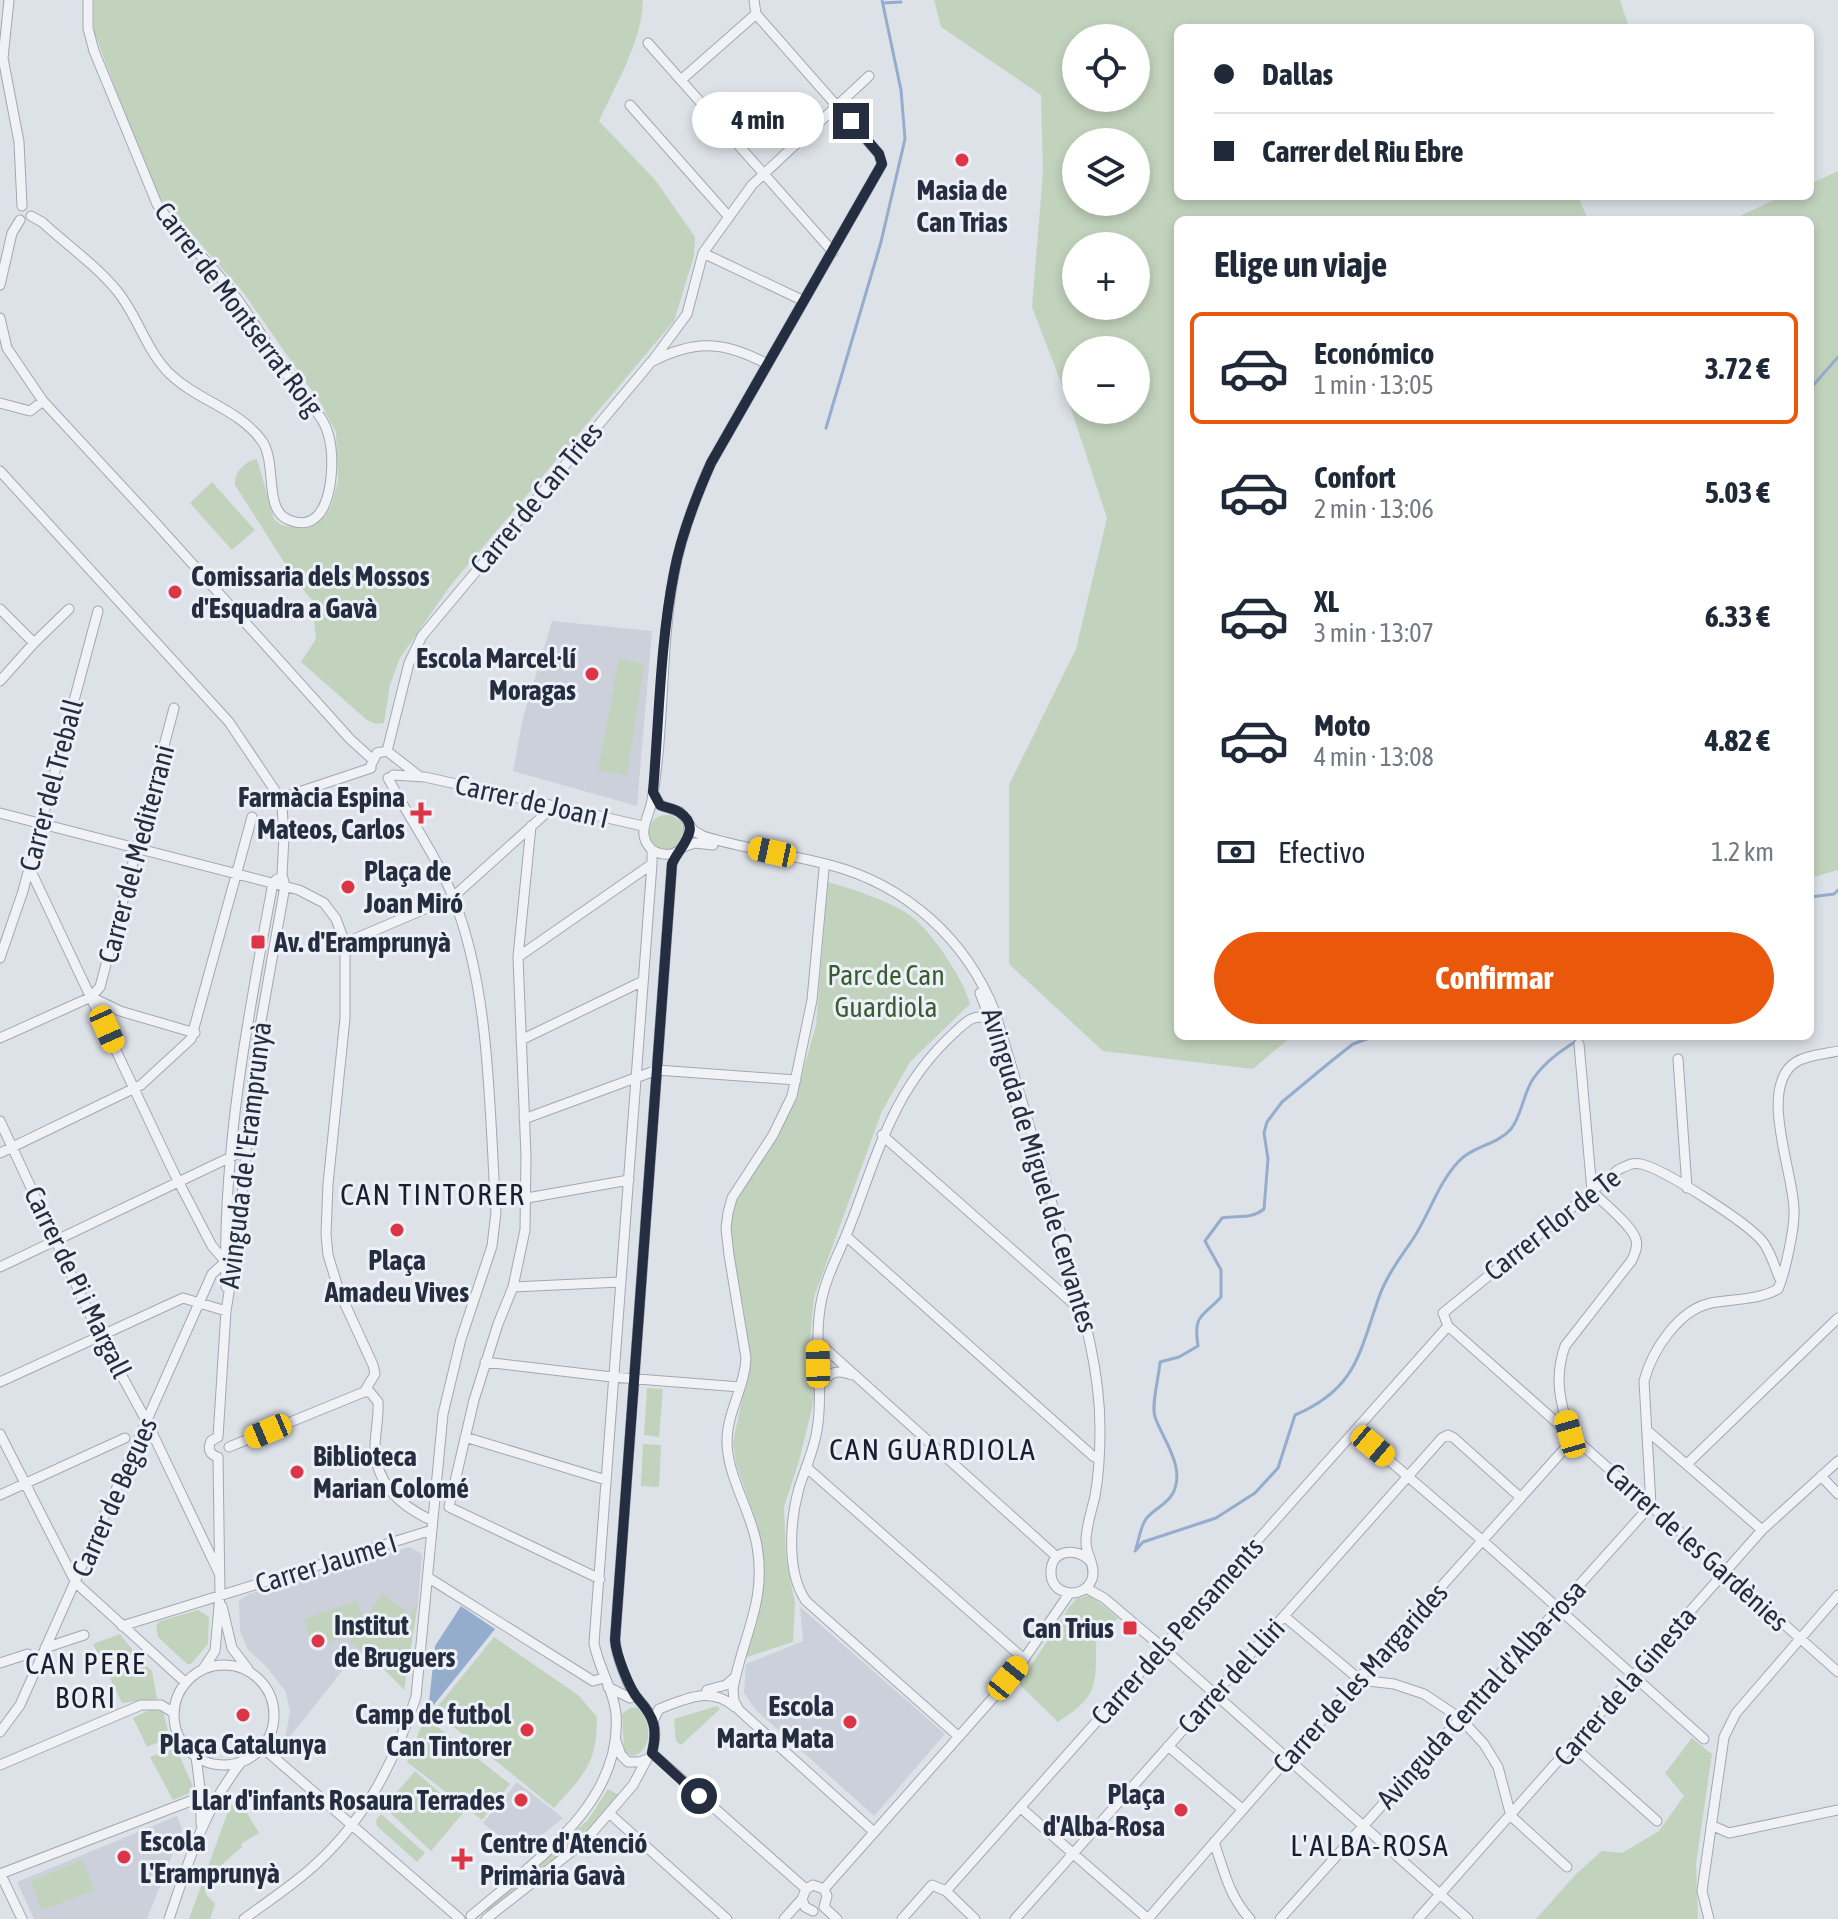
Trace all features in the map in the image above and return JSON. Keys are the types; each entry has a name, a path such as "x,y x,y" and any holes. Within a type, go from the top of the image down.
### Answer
{"street":[{"path":"9,0 3,58 19,142 22,206 16,213 20,220"},
{"name":"Carrer de Montserrat Roig","path":"31,216 42,222 117,291 166,370 183,385 241,419 262,441 271,461 274,502 281,515 287,520 301,522 311,520 318,514 329,496 332,479 331,446 323,417 298,389 235,295 157,204 94,51 88,28 88,0"},
{"path":"680,850 665,855 652,850 644,839 653,792 667,619 679,550 689,515 711,463 882,164 879,154 756,14 754,0"},
{"path":"681,80 756,14"},
{"path":"648,43 833,252"},
{"path":"651,362 687,314 703,253 729,217 763,173 869,76"},
{"path":"630,105 729,217"},
{"path":"20,220 31,216 30,209 22,206"},
{"path":"0,285 12,233 20,220"},
{"path":"703,253 804,301"},
{"path":"0,318 7,348 43,401 350,739 372,764 379,778 391,776"},
{"name":"Carrer de Can Tries","path":"387,751 409,663 422,636 651,362 679,349 708,345 737,350 767,364"},
{"path":"0,403 30,411 43,401"},
{"path":"0,471 229,722 276,792 274,801 282,806 289,803 290,795"},
{"path":"0,609 34,643"},
{"path":"0,681 69,609"},
{"name":"Carrer del Treball","path":"0,958 29,867 98,611"},
{"name":"Carrer del Mediterrani","path":"91,997 100,987 174,708"},
{"path":"290,795 372,764 377,753 387,751 398,762 391,776"},
{"name":"Carrer de Joan I","path":"398,762 420,777"},
{"path":"244,1919 316,1865 352,1825 382,1781 398,1748 416,1697 443,1414 461,1339 492,1246 496,1212 481,1002 470,951 453,897 391,776"},
{"name":"Carrer de Joan I","path":"391,776 420,777 645,822"},
{"path":"276,792 282,790 290,795"},
{"path":"486,1919 585,1841 610,1814 633,1785 650,1756 655,1735 653,1721 637,1700 616,1652 615,1640 672,864 689,836 688,823 680,812 665,808 657,802 653,792"},
{"name":"Avinguda de l'Eramprunyà","path":"226,1311 238,1236 256,1049 285,886 282,875 282,806"},
{"path":"345,943 453,897 554,806"},
{"path":"645,822 655,811 665,808"},
{"path":"0,813 285,886 324,903 336,919 345,943 345,1018 326,1234 328,1255 339,1291 373,1365 375,1374 364,1392"},
{"path":"0,1153 134,1089 191,1039 252,817"},
{"name":"Avinguda de Miguel de Cervantes","path":"688,823 703,836 833,866 894,892 938,925 979,980 995,1012 1093,1350 1100,1434 1097,1479 1086,1542 1090,1561"},
{"path":"450,1502 485,1362 513,1287 523,1244 527,1198 518,957 531,826"},
{"name":"Avinguda de Miguel de Cervantes","path":"680,850 706,843 824,869 842,873 892,897 932,928 963,965 981,995 1075,1305 1091,1371 1095,1416 1094,1457 1081,1533 1069,1551"},
{"path":"262,1747 460,1919 474,1918 571,1829 591,1802 611,1761 616,1741 616,1710 602,1682 594,1643 652,850"},
{"path":"518,957 652,864"},
{"path":"29,867 178,1181 212,1246 225,1262"},
{"path":"739,1710 734,1701 735,1677 756,1611 760,1566 748,1509 732,1473 727,1442 727,1428 746,1358 726,1228 729,1205 773,1135 792,1096 812,1000 824,869"},
{"path":"273,883 282,875"},
{"name":"Avinguda de l'Eramprunyà","path":"218,1437 232,1156 243,1046 273,883"},
{"path":"521,1040 643,981"},
{"path":"91,997 120,1011 195,1033"},
{"path":"0,1038 91,997"},
{"path":"958,1736 802,1595 794,1568 794,1522 818,1426 817,1341 824,1291 882,1135 900,1100 933,1054 971,1018 981,1016 990,1019"},
{"path":"1572,1436 1558,1383 1562,1354 1573,1334 1632,1260 1637,1248 1630,1230 1592,1191 1579,1044"},
{"path":"1651,1505 1644,1381 1648,1367 1654,1355 1690,1312 1707,1304 1769,1294 1778,1289 1795,1212 1779,1130 1779,1094 1789,1068 1796,1062 1838,1051"},
{"path":"1678,1059 1687,1188"},
{"path":"524,1119 657,1070 796,1080"},
{"name":"Carrer de Pi i Margall","path":"0,1121 99,1334 147,1422 219,1573"},
{"path":"882,1135 1075,1305"},
{"path":"0,1267 245,1152"},
{"name":"Carrer Flor de Te","path":"1448,1326 1443,1313 1448,1307 1630,1163 1641,1164 1687,1188 1744,1226 1763,1242 1781,1281"},
{"path":"527,1198 629,1180"},
{"path":"846,1236 1094,1457"},
{"name":"Carrer de Begues","path":"0,1732 20,1705 212,1274 225,1262"},
{"path":"513,1287 620,1282"},
{"path":"0,1382 183,1298 226,1311"},
{"path":"1687,1464 1838,1318"},
{"name":"Carrer dels Pensaments","path":"902,1919 932,1885 946,1891 1448,1326"},
{"name":"Carrer de les Gardènies","path":"1448,1326 1838,1672"},
{"path":"817,1341 1057,1557"},
{"path":"485,1362 612,1377 740,1387"},
{"path":"819,1387 834,1372 855,1377"},
{"path":"229,1447 225,1440 218,1437 211,1441 209,1448 213,1455 226,1455 229,1447 370,1392 378,1402 375,1450 383,1479 401,1503 432,1521"},
{"path":"1355,1431 1704,1739"},
{"path":"1649,1432 1762,1530"},
{"path":"0,1434 76,1583 186,1683"},
{"name":"Carrer del Lliri","path":"1015,1919 1442,1438 1448,1435 1521,1498"},
{"name":"Carrer de les Margarides","path":"1148,1919 1242,1809 1521,1498 1572,1436"},
{"path":"465,1437 606,1480"},
{"path":"0,1495 125,1438"},
{"path":"218,1457 220,1595 215,1651 203,1669 186,1683 178,1696 174,1713 180,1737 196,1756 223,1765 242,1761"},
{"name":"Carrer de la Ginesta","path":"1418,1919 1762,1530 1838,1461"},
{"path":"806,1467 1024,1659"},
{"path":"1821,1476 1838,1494"},
{"path":"436,1496 600,1579"},
{"name":"Carrer Jaume I","path":"122,1626 432,1521 450,1502"},
{"name":"Avinguda Central d'Alba-rosa","path":"1280,1919 1651,1505"},
{"path":"824,1889 1024,1659 1069,1594 1086,1588 1093,1574 1090,1561 1079,1552 1069,1551 1052,1563 1051,1575 1057,1587 1069,1594"},
{"path":"429,1578 637,1700 657,1703 718,1688 735,1677"},
{"path":"1086,1588 1104,1598 1162,1647 1468,1919"},
{"path":"169,1919 201,1826 222,1788 242,1761 262,1747 272,1728 273,1705 267,1688 232,1648 220,1595"},
{"path":"1709,1919 1702,1891 1724,1737 1736,1713 1838,1595"},
{"path":"1284,1616 1360,1680 1394,1684 1424,1694 1460,1718 1484,1744 1498,1767 1511,1816 1567,1867"},
{"path":"45,1648 84,1635"},
{"path":"0,1663 28,1654"},
{"path":"203,1669 227,1665 251,1672"},
{"path":"653,1721 659,1709 708,1694 721,1696 873,1831"},
{"path":"616,1710 637,1700"},
{"path":"0,1765 141,1705 161,1705 174,1713"},
{"path":"616,1741 621,1755 628,1762 640,1762 650,1756"},
{"path":"1168,1746 1242,1809"},
{"path":"1573,1746 1657,1821"},
{"path":"196,1756 201,1826"},
{"path":"650,1756 804,1894 809,1915 824,1907 827,1896 824,1889 817,1885 804,1894 784,1919"},
{"path":"22,1919 0,1874 201,1797"},
{"path":"1021,1808 1148,1919"},
{"path":"1711,1825 1729,1833 1838,1810"},
{"path":"610,1814 727,1919"},
{"path":"1214,1842 1225,1881 1250,1919"},
{"path":"946,1891 975,1919"},
{"path":"824,1907 837,1919"}],"shaded area":[{"name":"Escola Marcel·lí Moragas","path":"552,621 652,631 637,806 513,771 523,718"},
{"name":"Institut de Bruguers","path":"410,1547 422,1554 418,1603 377,1663 358,1651 284,1744 290,1712 286,1692 265,1665 248,1650 240,1631 239,1601 249,1594"},
{"name":"Escola Marta Mata","path":"800,1607 945,1734 874,1816 756,1710 744,1693 746,1664 803,1641"},
{"name":"Llar d'infants Rosaura Terrades","path":"517,1782 563,1818 520,1853 483,1823"},
{"name":"Escola L'Eramprunyà","path":"177,1816 181,1833 147,1919 34,1919 17,1882"}],"green space":[{"path":"94,0 643,0 633,47 599,121 656,181 695,237 694,256 674,321 450,586 400,658 390,685 384,723 367,720 301,662 316,639 312,600 296,581 235,485 241,468 257,459 274,519 281,525 299,528 312,526 325,516 332,504 338,480 336,432 319,401 243,292 160,198 94,32"},
{"path":"934,0 1620,0 1628,24 1174,24 1174,200 1580,200 1586,216 1174,216 1174,1040 1287,1040 1253,1069 1103,1051 1009,964 1009,785 1076,649 1107,518 1076,424 1150,424 1150,336 1062,336 1062,385 1032,307 1043,172 1041,95 941,27"},
{"path":"1838,171 1838,870 1814,877 1814,216 1740,216 1774,200 1814,200 1814,182"},
{"path":"212,482 255,530 232,550 190,503"},
{"path":"619,659 644,664 627,775 598,771"},
{"path":"666,815 678,820 683,832 678,844 666,849 654,844 649,832 654,820"},
{"name":"Parc de Can Guardiola","path":"828,882 877,898 914,919 944,954 961,981 970,1004 910,1062 882,1111 814,1297 809,1350 816,1392 784,1507 786,1558 795,1603 793,1642 744,1658 757,1624 764,1579 758,1527 736,1464 733,1442 750,1363 730,1232 733,1205 796,1096 816,1025"},
{"path":"647,1388 663,1389 659,1437 644,1435"},
{"path":"643,1444 661,1445 659,1487 641,1486"},
{"path":"382,1594 410,1614 418,1603 404,1690 377,1662 350,1642 355,1635 312,1646 304,1619 357,1601 364,1620"},
{"path":"1090,1595 1118,1618 1096,1642 1095,1680 1088,1697 1058,1722 1019,1684 1070,1606 1076,1599"},
{"path":"198,1610 209,1617 208,1644 191,1664 187,1664 158,1637 156,1626 160,1621"},
{"path":"120,1634 135,1653 105,1668 93,1644"},
{"name":"Camp de futbol Can Tintorer","path":"494,1637 578,1695 597,1717 594,1747 587,1768 554,1808 434,1711"},
{"path":"143,1663 152,1671 157,1699 122,1703 110,1678"},
{"path":"717,1706 720,1709 681,1745 676,1741 674,1719"},
{"path":"636,1707 645,1718 648,1734 644,1748 632,1756 624,1751 622,1714"},
{"path":"151,1709 163,1712 170,1738 147,1747 133,1718"},
{"path":"425,1717 510,1784 482,1820 407,1762"},
{"path":"1692,1738 1712,1754 1696,1863 1698,1919 1536,1919 1576,1874 1602,1851 1622,1853 1659,1831 1684,1796 1665,1773"},
{"path":"176,1748 195,1791 173,1800 150,1757"},
{"path":"415,1771 463,1813 431,1851 384,1807"},
{"path":"608,1789 619,1795 594,1828 488,1913 484,1908 588,1820"},
{"path":"240,1801 259,1833 241,1844 242,1847 212,1873 205,1893 215,1904 210,1919 189,1919 230,1806"},
{"path":"381,1814 425,1853 417,1862 377,1826 376,1820"},
{"path":"82,1860 95,1890 42,1910 31,1881"}],"water":[{"path":"461,1606 495,1629 428,1712 435,1646"}],"waterway":[{"path":"826,428 881,242 905,139 901,90 882,0"},
{"path":"883,3 901,2"},
{"path":"1814,384 1838,357"},
{"path":"1814,896 1834,894 1838,890"},
{"path":"1136,1548 1144,1522 1170,1497 1176,1483 1172,1454 1154,1412 1160,1362 1179,1357 1198,1346 1200,1317 1221,1297 1221,1270 1205,1241 1222,1218 1249,1216 1264,1209 1268,1159 1264,1133 1267,1122 1282,1102 1353,1044 1364,1040"},
{"path":"1135,1551 1143,1542 1216,1518 1255,1493 1278,1468 1295,1415 1331,1394 1352,1368 1386,1281 1452,1170 1465,1156 1499,1139 1511,1129 1538,1072 1578,1040"}],"place":[{"name":"Masia de Can Trias","path":"962,160"},
{"name":"Comissaria dels Mossos d'Esquadra a Gavà","path":"175,592"},
{"name":"Escola Marcel·lí Moragas","path":"592,674"},
{"name":"Farmàcia Espina Mateos, Carlos","path":"421,813"},
{"name":"Plaça de Joan Miró","path":"348,887"},
{"name":"Av. d'Eramprunyà","path":"258,942"},
{"name":"Plaça Amadeu Vives","path":"397,1230"},
{"name":"Biblioteca Marian Colomé","path":"297,1472"},
{"name":"Can Trius","path":"1130,1628"},
{"name":"Institut de Bruguers","path":"318,1641"},
{"name":"Plaça Catalunya","path":"243,1715"},
{"name":"Escola Marta Mata","path":"850,1722"},
{"name":"Camp de futbol Can Tintorer","path":"527,1730"},
{"name":"Llar d'infants Rosaura Terrades","path":"521,1800"},
{"name":"Plaça d'Alba-Rosa","path":"1181,1810"},
{"name":"Escola L'Eramprunyà","path":"124,1857"},
{"name":"Centre d'Atenció Primària Gavà","path":"462,1859"}],"district":[{"name":"CAN TINTORER","path":"433,1195"},
{"name":"CAN GUARDIOLA","path":"933,1450"},
{"name":"CAN PERE BORI","path":"86,1681"},
{"name":"L'ALBA-ROSA","path":"1370,1846"}],"route":[{"path":"699,1796 652,1753 655,1735 653,1721 648,1708 638,1700 628,1680 616,1652 615,1640 672,864 690,832 685,817 676,810 660,805 653,792 667,619 679,550 689,515 711,463 882,164 879,154 851,121"}]}
